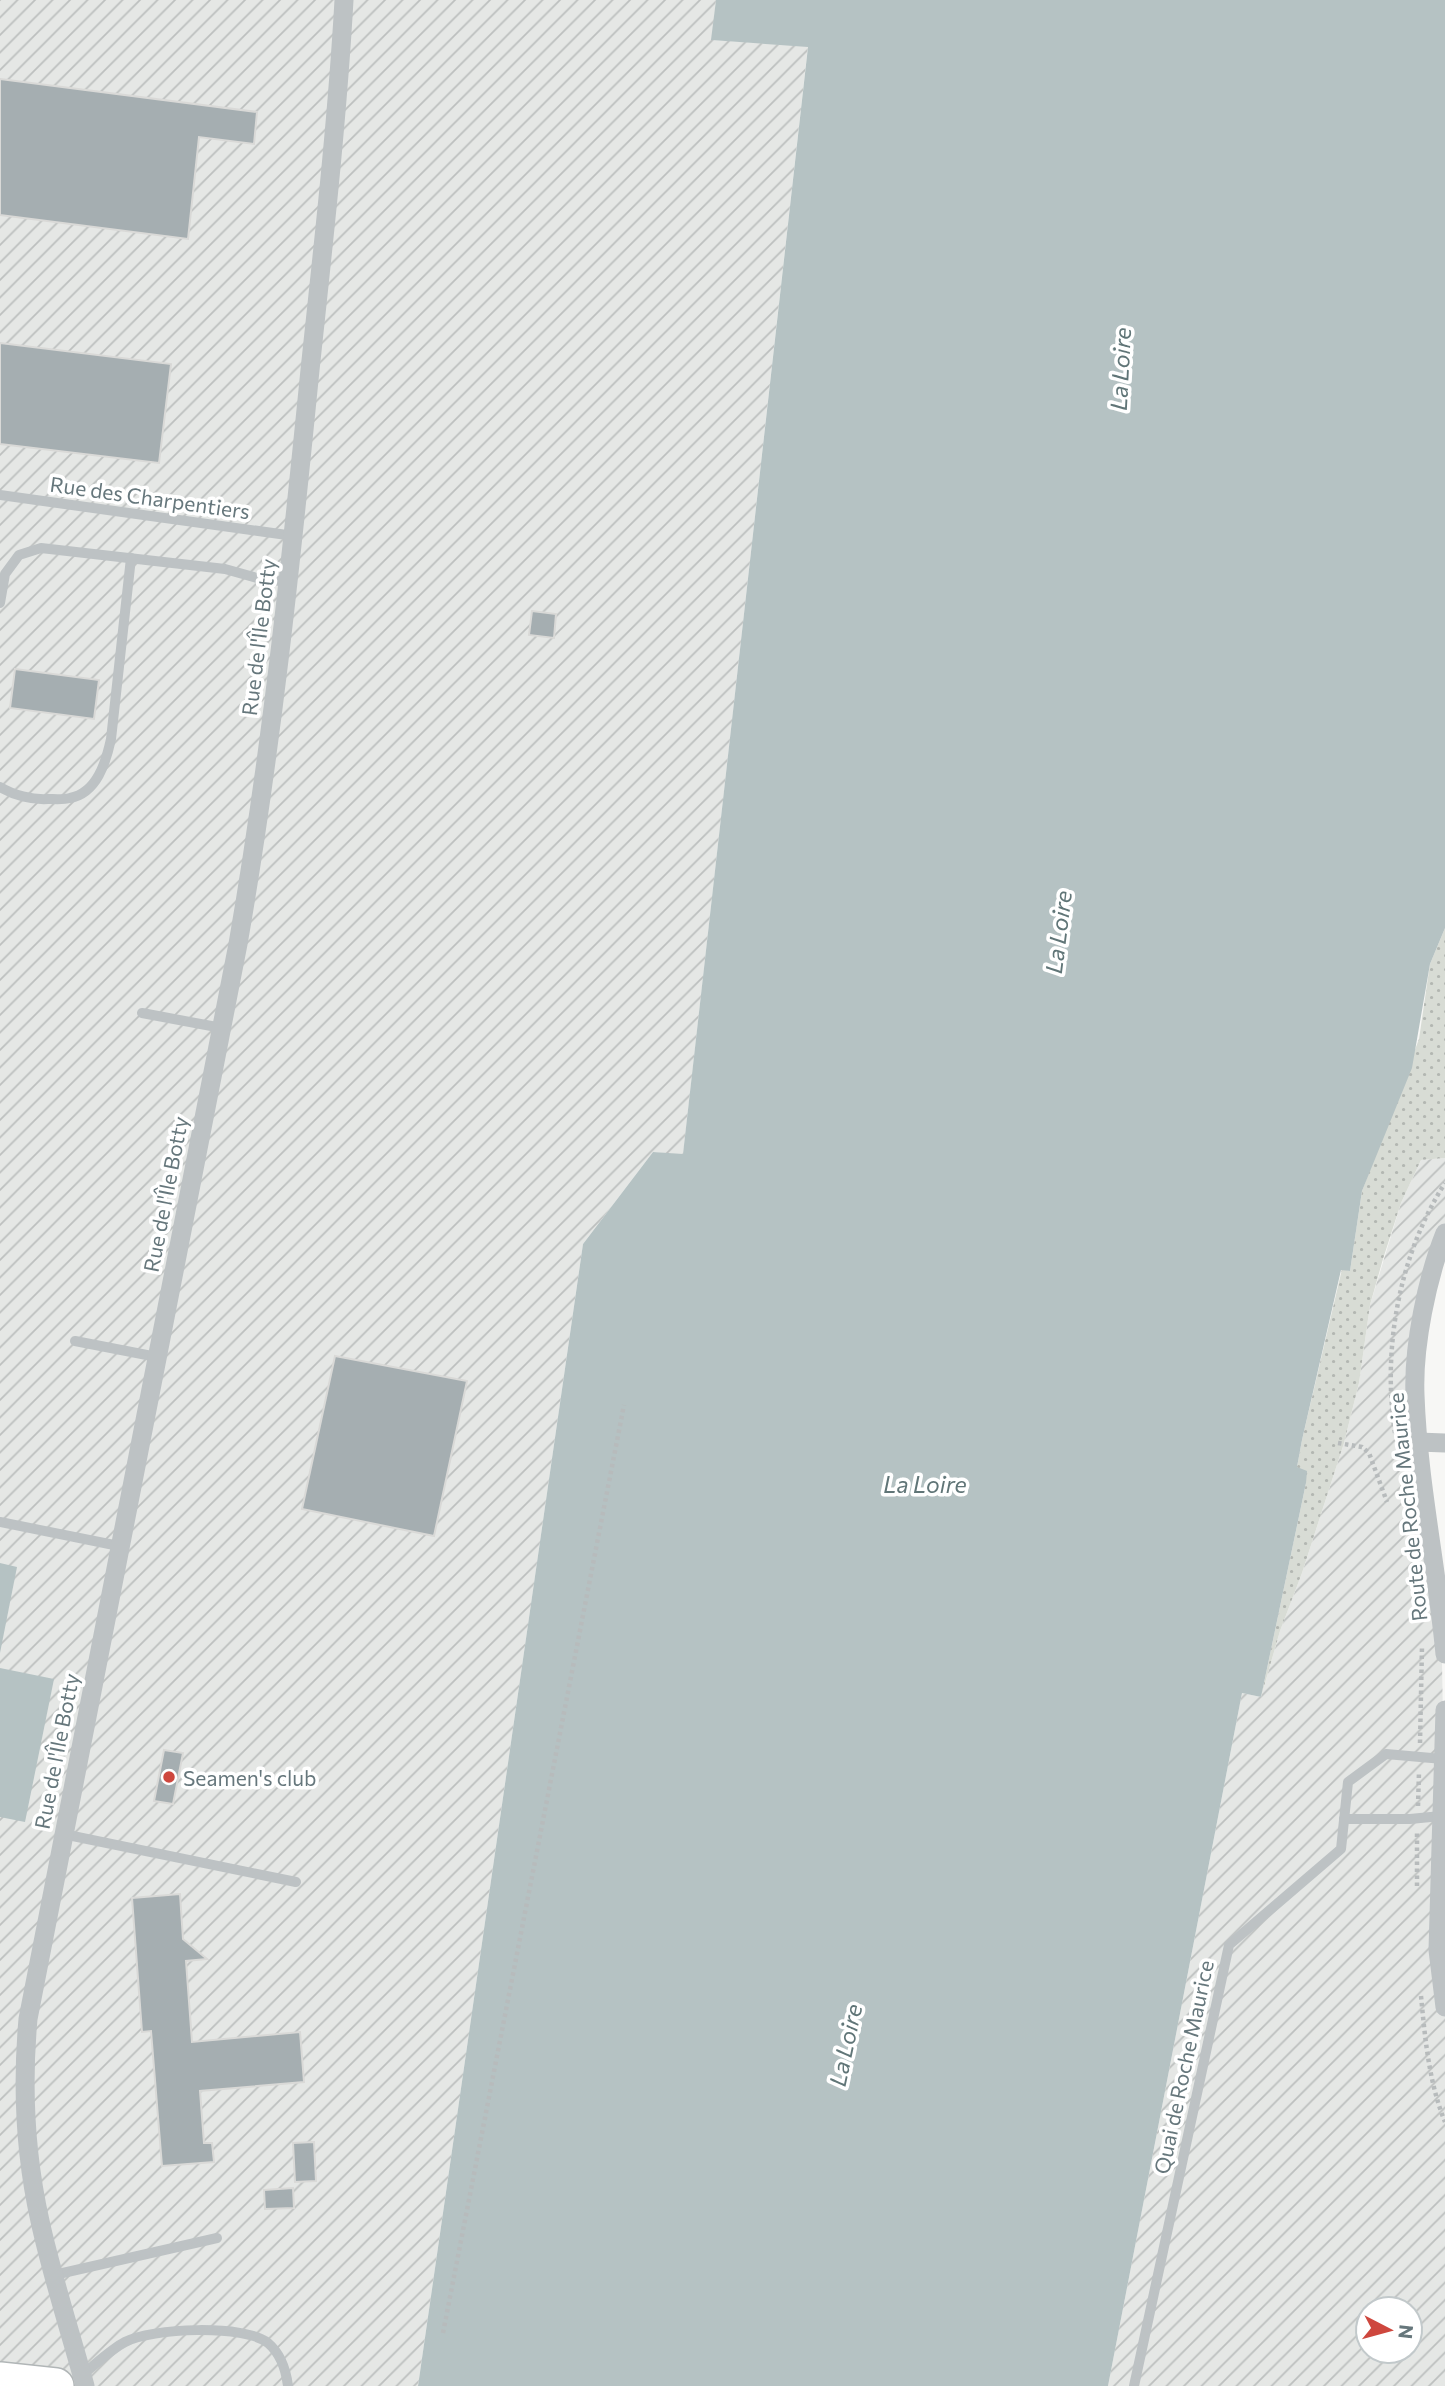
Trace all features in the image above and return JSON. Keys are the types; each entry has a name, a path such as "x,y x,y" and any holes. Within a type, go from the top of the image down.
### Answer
{"highway":[{"path":"0,2380 75,2382"}],"street":[{"name":"Rue de l'Île Botty","path":"75,2382 54,2275 39,2219 30,2165 24,2077 26,2038 63,1834 253,859 294,536 344,0"},
{"name":"Route de Roche Maurice","path":"1445,1233 1437,1284 1419,1345 1415,1392 1418,1442 1443,1614 1445,1654"},
{"path":"1418,1442 1445,1443"},
{"path":"1445,1710 1438,1950 1445,2007"}],"lane":[{"name":"Rue des Charpentiers","path":"0,495 294,536"},
{"path":"0,603 5,574 19,555 41,548 225,569 257,578 288,582"},
{"path":"0,787 8,792 39,799 71,798 91,787 105,765 111,739 131,558"},
{"path":"142,1013 222,1028"},
{"path":"75,1341 157,1357"},
{"path":"0,1522 119,1546"},
{"name":"Quai de Roche Maurice","path":"1134,2386 1229,1945 1341,1849 1348,1782 1385,1754 1443,1759"},
{"path":"1344,1819 1441,1816"},
{"path":"63,1834 296,1882"},
{"path":"54,2275 217,2238"},
{"path":"75,2382 127,2341 162,2331 211,2330 250,2333 267,2342 281,2358 288,2386"}],"path":[{"path":"1395,1439 1390,1374 1398,1302 1410,1257 1433,1202 1445,1183"},
{"path":"443,2333 624,1405"},
{"path":"1338,1443 1362,1447 1369,1453 1387,1502"},
{"path":"1417,1896 1421,1633"},
{"path":"1420,1992 1425,2043 1438,2106 1445,2122"}],"shaded area":[{"path":"0,0 716,0 712,40 808,46 683,1155 653,1152 583,1244 418,2386 0,2386"},
{"path":"1445,928 1445,1158 1421,1160 1401,1203 1370,1305 1359,1383 1344,1443 1302,1573 1280,1631 1261,1697 1306,1483 1297,1467 1302,1440 1342,1269 1350,1271 1362,1191 1419,1039 1430,964"},
{"path":"1445,1158 1445,1231 1412,1378 1442,1663 1445,1833 1445,2386 1108,2386 1242,1693 1261,1697 1280,1631 1302,1573 1344,1443 1359,1383 1370,1305 1401,1203 1421,1160"}],"water":[{"name":"La Loire","path":"716,0 1445,0 1445,928 1430,964 1412,1068 1362,1191 1350,1271 1341,1270 1302,1440 1297,1467 1307,1471 1306,1483 1261,1697 1242,1693 1108,2386 418,2386 583,1244 653,1152 683,1154 808,47 711,40"},
{"path":"0,1563 17,1567 0,1653"},
{"path":"0,1668 54,1679 25,1822 0,1817"}],"building":[{"path":"0,79 257,112 254,144 199,137 188,239 0,215"},
{"path":"0,343 171,364 159,463 0,444"},
{"path":"532,611 556,614 554,638 529,635"},
{"path":"15,669 99,680 94,719 10,708"},
{"path":"335,1356 467,1381 434,1536 302,1509"},
{"name":"Seamen's club","path":"164,1750 183,1753 173,1804 154,1801"},
{"path":"180,1894 183,1939 207,1959 186,1961 192,2042 300,2032 304,2082 200,2091 204,2143 212,2143 214,2162 162,2166 151,2031 142,2032 132,1898"},
{"path":"314,2142 316,2181 295,2182 293,2143"},
{"path":"293,2188 294,2208 265,2209 264,2190"}],"place":[{"name":"Seamen's club","path":"169,1777"}]}
